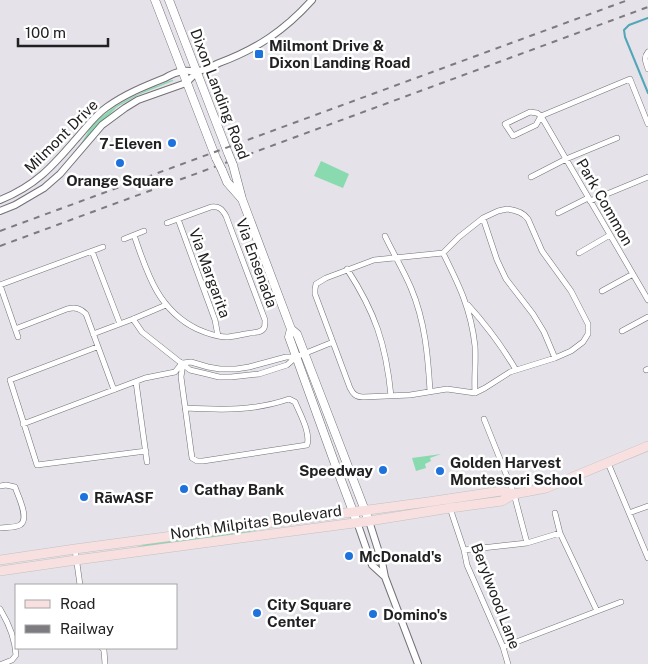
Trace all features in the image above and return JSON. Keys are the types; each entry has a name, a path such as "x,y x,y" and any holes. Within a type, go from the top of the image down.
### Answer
{"main road":[{"name":"Dixon Landing Road","path":"155,0 216,158 228,182 242,199"},
{"name":"Dixon Landing Road","path":"169,0 233,165 242,199 291,329 297,334 369,521"},
{"name":"Dixon Landing Road","path":"291,329 289,337 357,522"},
{"name":"North Milpitas Boulevard","path":"0,571 502,501 514,494 546,488 648,446"},
{"name":"North Milpitas Boulevard","path":"0,560 75,548 501,491 514,494"}],"street":[{"name":"Milmont Drive","path":"0,211 15,205 44,188 60,174 102,125 125,108 138,100 186,83 197,72 256,47 291,22 312,0"},
{"path":"647,54 644,59 648,68"},
{"name":"Milmont Drive","path":"0,200 12,196 36,181 53,166 107,107 136,90 182,71 197,72"},
{"path":"541,116 530,112 505,124 513,136 536,125 541,116 630,80 648,124"},
{"name":"Park Common","path":"541,116 648,300"},
{"path":"531,177 566,159 617,138"},
{"path":"558,213 648,177"},
{"name":"Via Ensenada","path":"178,219 211,207 216,206 222,209 265,320 265,327 262,331 227,337 218,336"},
{"path":"507,210 517,211 525,215 542,251 571,291 588,324 588,334 583,342 571,351 556,358 516,370 503,376 476,393 447,389 410,395 356,396 350,388 317,298 314,289 316,284 347,269 374,260 443,253 483,218 498,211 507,210"},
{"path":"483,218 506,279 533,314 556,358"},
{"path":"167,223 178,219"},
{"name":"Via Margarita","path":"178,219 215,320 218,336"},
{"path":"124,238 144,231"},
{"path":"134,235 149,278 166,305 175,315 190,326 218,336"},
{"path":"579,253 610,235"},
{"path":"385,236 411,287 422,317 427,349 430,391"},
{"path":"18,337 0,285 103,247"},
{"path":"92,251 120,324"},
{"path":"443,253 461,290 469,312 475,347 476,393"},
{"path":"347,269 372,313 382,340 391,396"},
{"path":"602,291 633,274"},
{"path":"641,289 648,286"},
{"path":"466,302 488,328 516,370"},
{"path":"93,334 166,305"},
{"path":"15,329 74,307 81,310 86,314 114,390"},
{"path":"622,331 648,317"},
{"path":"133,319 142,332 190,370 219,377 259,374 287,365 296,357"},
{"path":"23,424 152,376 175,372 183,363 191,362 220,369 236,369 286,357 296,357 333,342"},
{"path":"97,347 10,380 36,465 146,451"},
{"path":"183,363 181,377 185,408 192,458 197,461 203,461 307,446 308,434 295,402 289,399 275,404 238,410 185,408"},
{"path":"136,382 148,462"},
{"path":"484,419 514,494 527,543"},
{"path":"608,463 648,558"},
{"path":"0,486 14,487 24,516 23,522 19,526 0,528"},
{"path":"630,513 648,506"},
{"name":"Berylwood Lane","path":"450,508 467,564 503,647 508,664"},
{"path":"555,512 560,533 597,611"},
{"path":"369,521 385,577 418,664"},
{"path":"357,522 372,565 385,577"},
{"path":"464,550 527,543 560,533"},
{"path":"75,548 80,584"},
{"path":"503,647 621,602"},
{"path":"0,609 5,617 15,646"},
{"path":"2,664 12,660 16,655 15,649"},
{"path":"103,649 105,664"}],"green space":[{"path":"173,80 138,95 117,107 74,153 91,127 109,111 139,93"},
{"path":"321,161 349,174 343,188 314,176"},
{"path":"441,454 430,458 431,461 425,464 426,468 416,471 412,458"},
{"path":"301,523 236,535 134,548 149,543"}],"waterway":[{"path":"648,18 629,25 624,30 625,37 648,93"}],"railway":[{"path":"0,231 628,0"},
{"path":"0,246 648,7"}],"place":[{"name":"Milmont Drive & Dixon Landing Road","path":"259,54"},
{"name":"7-Eleven","path":"172,143"},
{"name":"Orange Square","path":"120,163"},
{"name":"Speedway","path":"383,470"},
{"name":"Golden Harvest Montessori School","path":"440,471"},
{"name":"Cathay Bank","path":"184,489"},
{"name":"RāwASF","path":"84,497"},
{"name":"McDonald's","path":"349,556"},
{"name":"City Square Center","path":"257,613"},
{"name":"Domino's","path":"373,614"}]}
